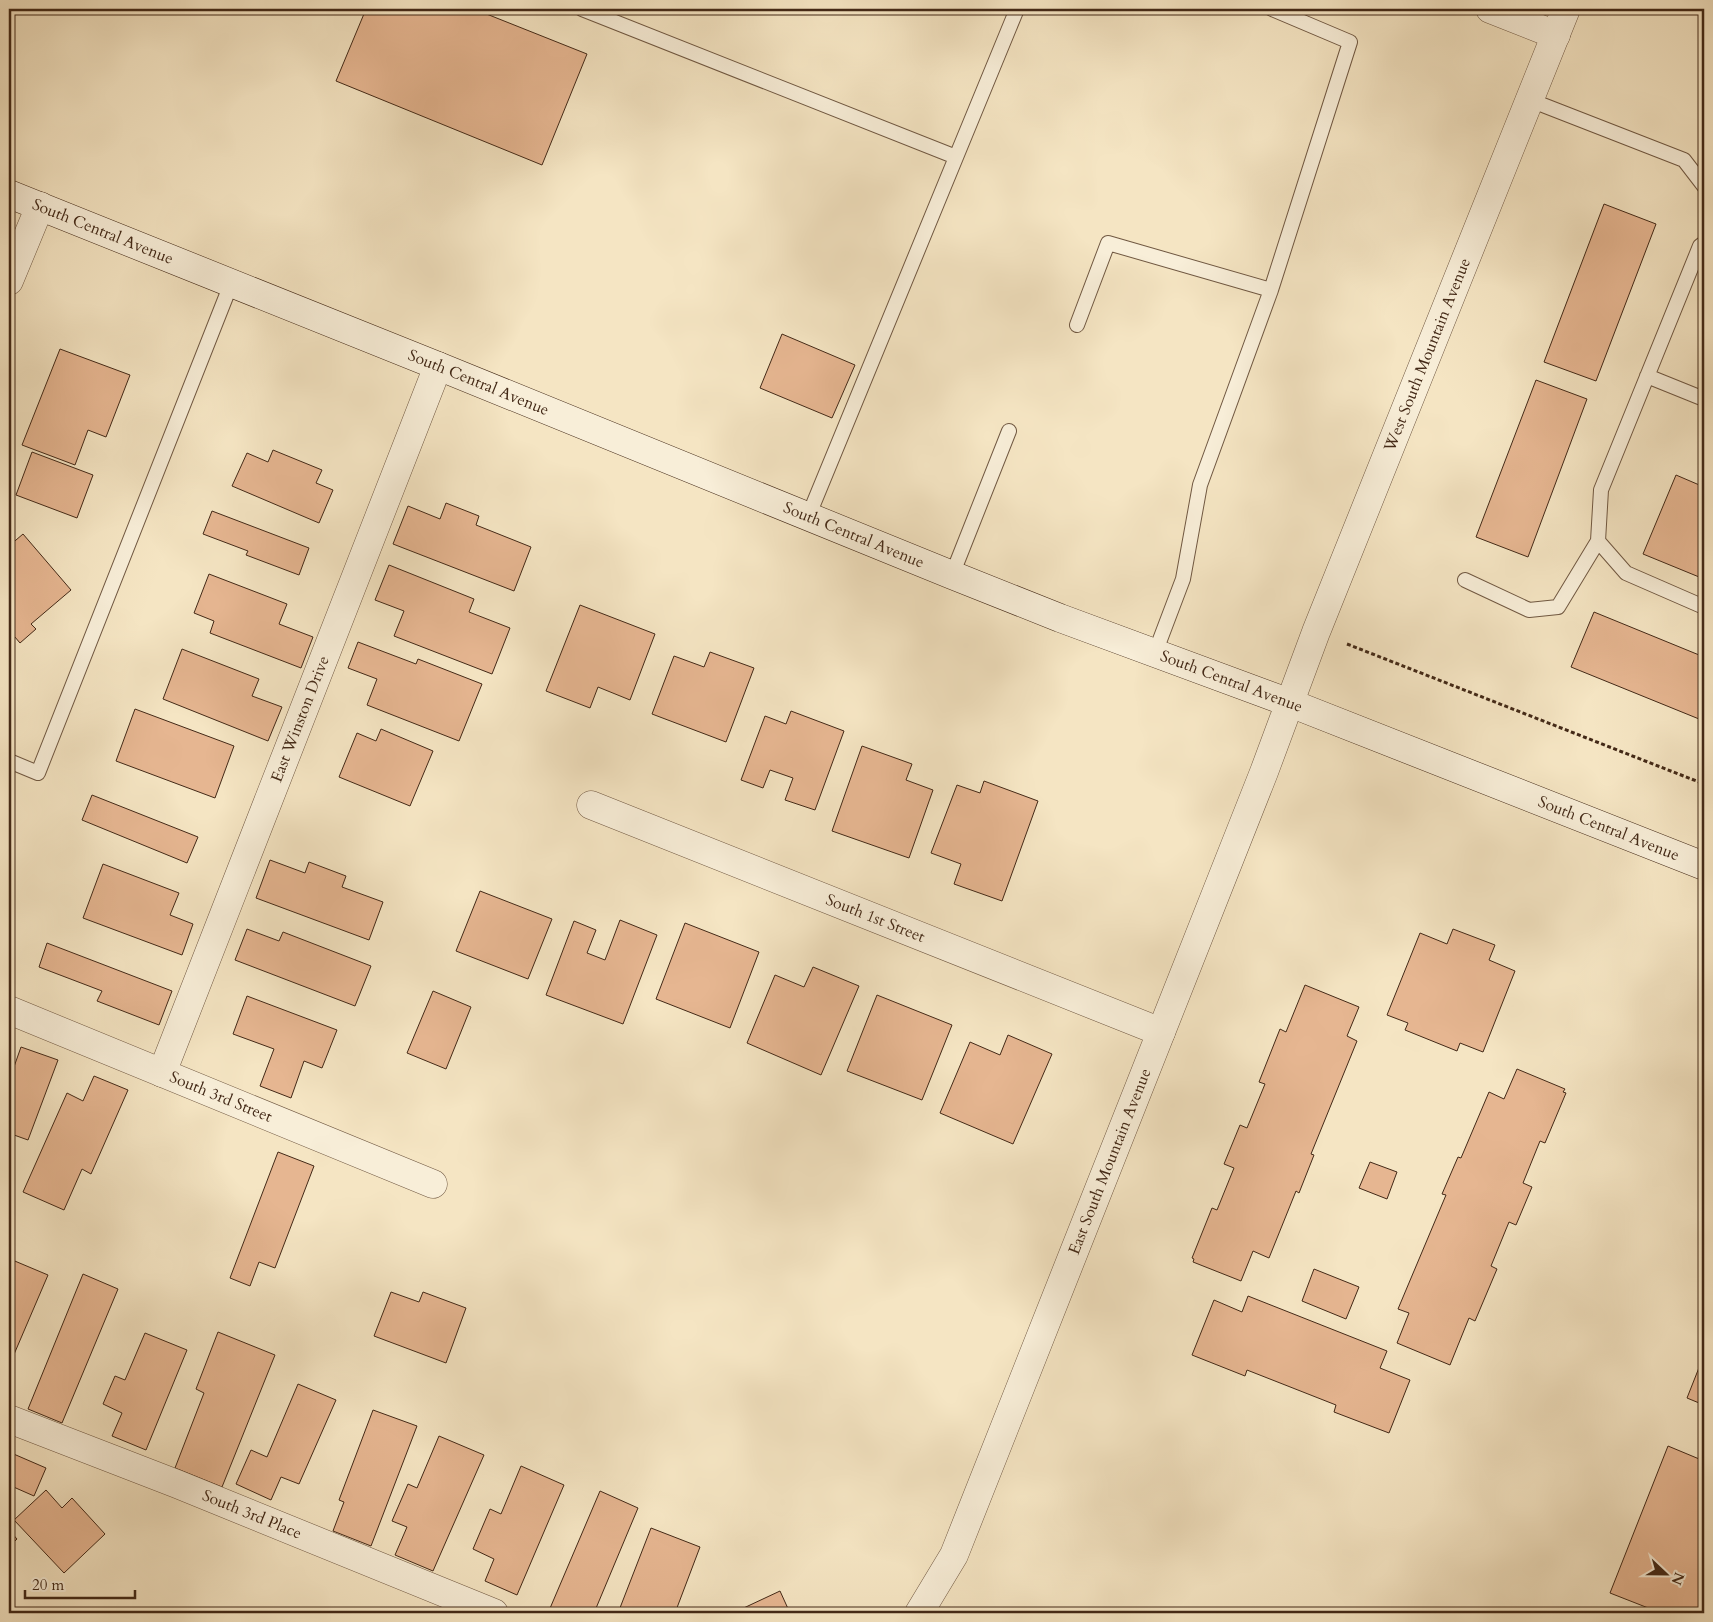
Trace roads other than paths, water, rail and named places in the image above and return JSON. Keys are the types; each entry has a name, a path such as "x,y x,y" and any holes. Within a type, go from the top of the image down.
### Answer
{"street":[{"path":"1490,9 1556,35"},
{"name":"West South Mountain Avenue","path":"1290,703 1316,632 1566,9"},
{"name":"South Central Avenue","path":"9,194 952,575 1290,703 1704,866"},
{"path":"9,281 40,206"},
{"name":"East Winston Drive","path":"162,1073 438,366"},
{"name":"East South Mountain Avenue","path":"918,1613 954,1555 1290,703"},
{"name":"South 1st Street","path":"591,805 1161,1032"},
{"name":"South 3rd Street","path":"9,1010 433,1184"},
{"name":"South 3rd Place","path":"9,1419 177,1484 494,1613"}],"lane":[{"path":"582,9 956,157"},
{"path":"808,517 1017,9"},
{"path":"1155,653 1183,579 1200,485 1270,290 1350,42 1272,9"},
{"path":"1530,100 1684,160 1704,186"},
{"path":"1077,326 1108,243 1270,290"},
{"path":"1465,580 1528,610 1558,606 1598,541 1601,490 1700,246 1704,243"},
{"path":"9,761 38,773 231,284"},
{"path":"1647,376 1704,399"},
{"path":"952,575 1009,431"},
{"path":"1598,541 1626,573 1704,607"}]}
